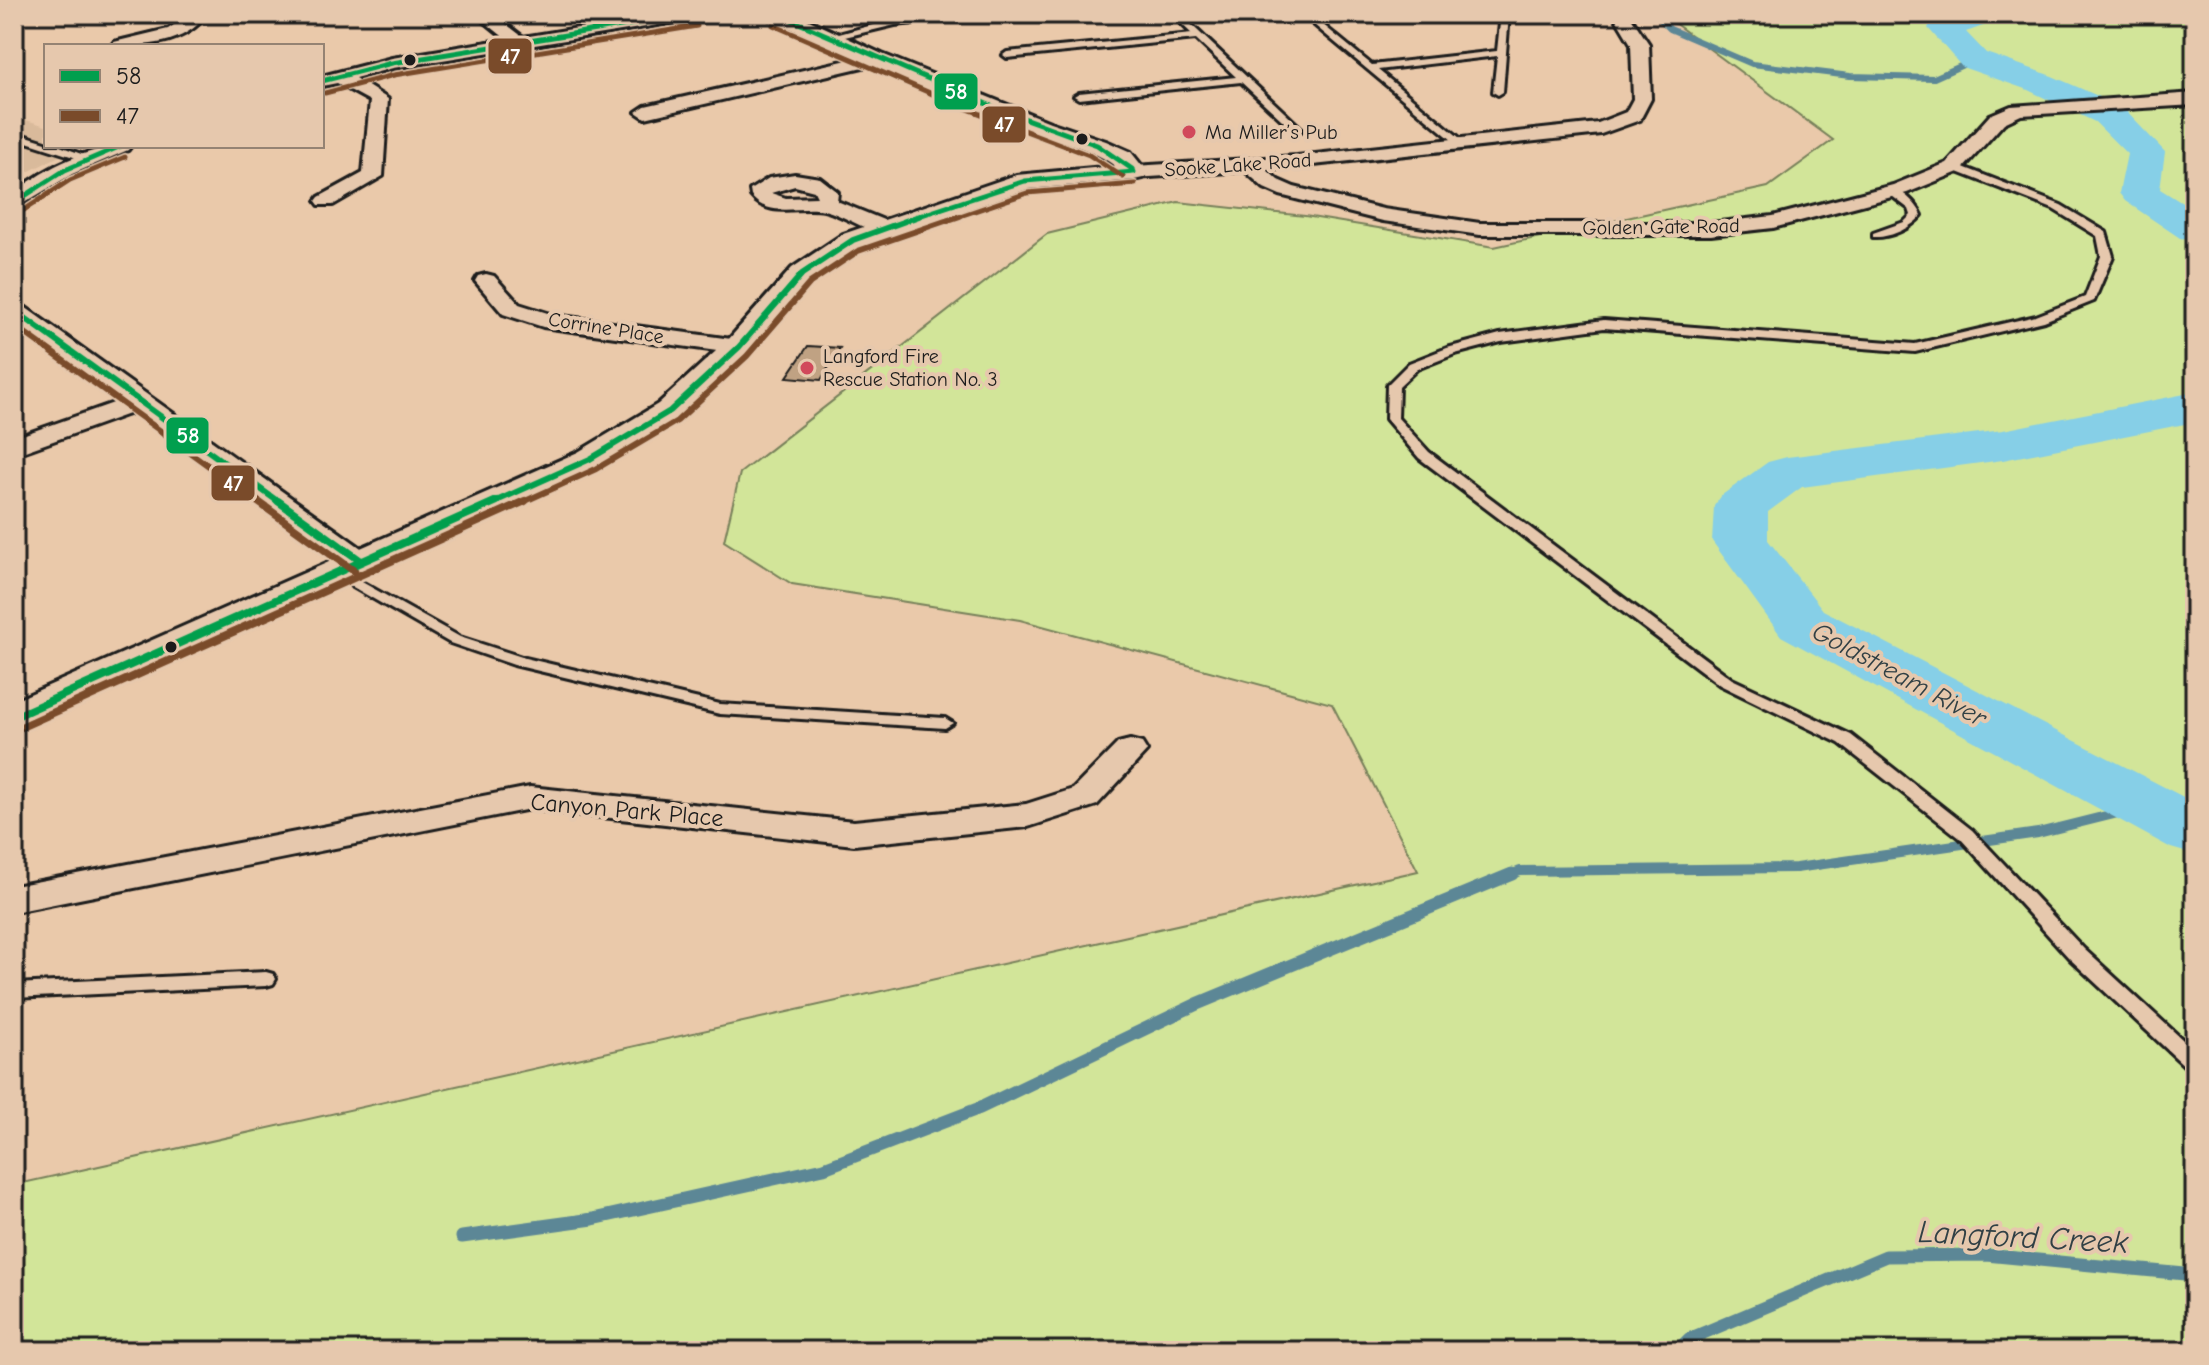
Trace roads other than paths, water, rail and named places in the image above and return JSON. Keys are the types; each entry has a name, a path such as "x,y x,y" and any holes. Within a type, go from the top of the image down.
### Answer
{"street":[{"path":"128,44 173,32 193,23 199,14"},
{"path":"483,14 521,43"},
{"path":"330,79 392,63 695,14"},
{"path":"778,14 874,59 1041,127 1097,146 1122,158 1134,172"},
{"name":"Sooke Lake Road","path":"14,717 590,459 670,411 739,347 802,274 853,240 997,189 1049,178 1251,166 1601,128 1633,116 1642,99 1640,44 1621,14"},
{"path":"645,112 874,59"},
{"path":"326,201 373,176 379,99 330,79"},
{"name":"Golden Gate Road","path":"1251,166 1271,184 1287,191 1383,215 1480,229 1711,229 1773,222 1892,191 1954,167 2004,114 2037,107 2195,99"},
{"path":"1049,178 1094,162 1101,155 1097,146"},
{"path":"14,203 37,183 87,158 115,148"},
{"path":"826,204 883,228"},
{"name":"Corrine Place","path":"486,281 511,309 551,322 739,347"},
{"path":"14,310 139,402 349,566"},
{"path":"14,447 139,402"},
{"name":"Canyon Park Place","path":"14,899 530,798 854,833 1028,815 1085,797 1130,751"}],"lane":[{"path":"828,38 895,22 985,14"},
{"path":"1175,14 1298,130"},
{"path":"1305,14 1461,143"},
{"path":"1498,92 1499,53 1505,14"},
{"path":"1007,55 1200,36"},
{"path":"1370,68 1499,53"},
{"path":"1079,96 1241,79"},
{"path":"14,135 44,144"},
{"path":"57,148 87,158"},
{"path":"1954,167 2057,207 2102,234 2107,256 2090,299 2040,319 1915,348 1604,324 1500,338 1451,351 1413,366 1393,385 1392,419 1424,455 1726,682 1845,739 1966,834 2077,954 2195,1063"},
{"path":"1877,235 1908,224 1917,215 1913,207 1892,191"},
{"path":"349,566 455,640 520,662 720,709 945,723"},
{"path":"14,991 266,979"}],"waterway":[{"path":"1655,14 1670,29 1752,64 1850,76 1934,78 1974,60"},
{"name":"Goldstream River","path":"1986,14 1944,28 1974,60 2040,83 2108,114 2146,152 2139,193 2195,229"},
{"name":"Goldstream River","path":"2195,407 2003,445 1787,473 1741,506 1740,541 1802,623 2195,832"},
{"path":"1508,876 1520,871 1796,868 2038,833 2146,806"},
{"path":"462,1237 593,1219 824,1168 980,1108 1197,1004 1512,874"},
{"name":"Langford Creek","path":"1677,1351 1689,1339 1886,1256 1986,1255 2195,1275"}],"place":[{"name":"Ma Miller’s Pub","path":"1189,132"},
{"name":"Langford Fire Rescue Station No. 3","path":"807,368"}]}
